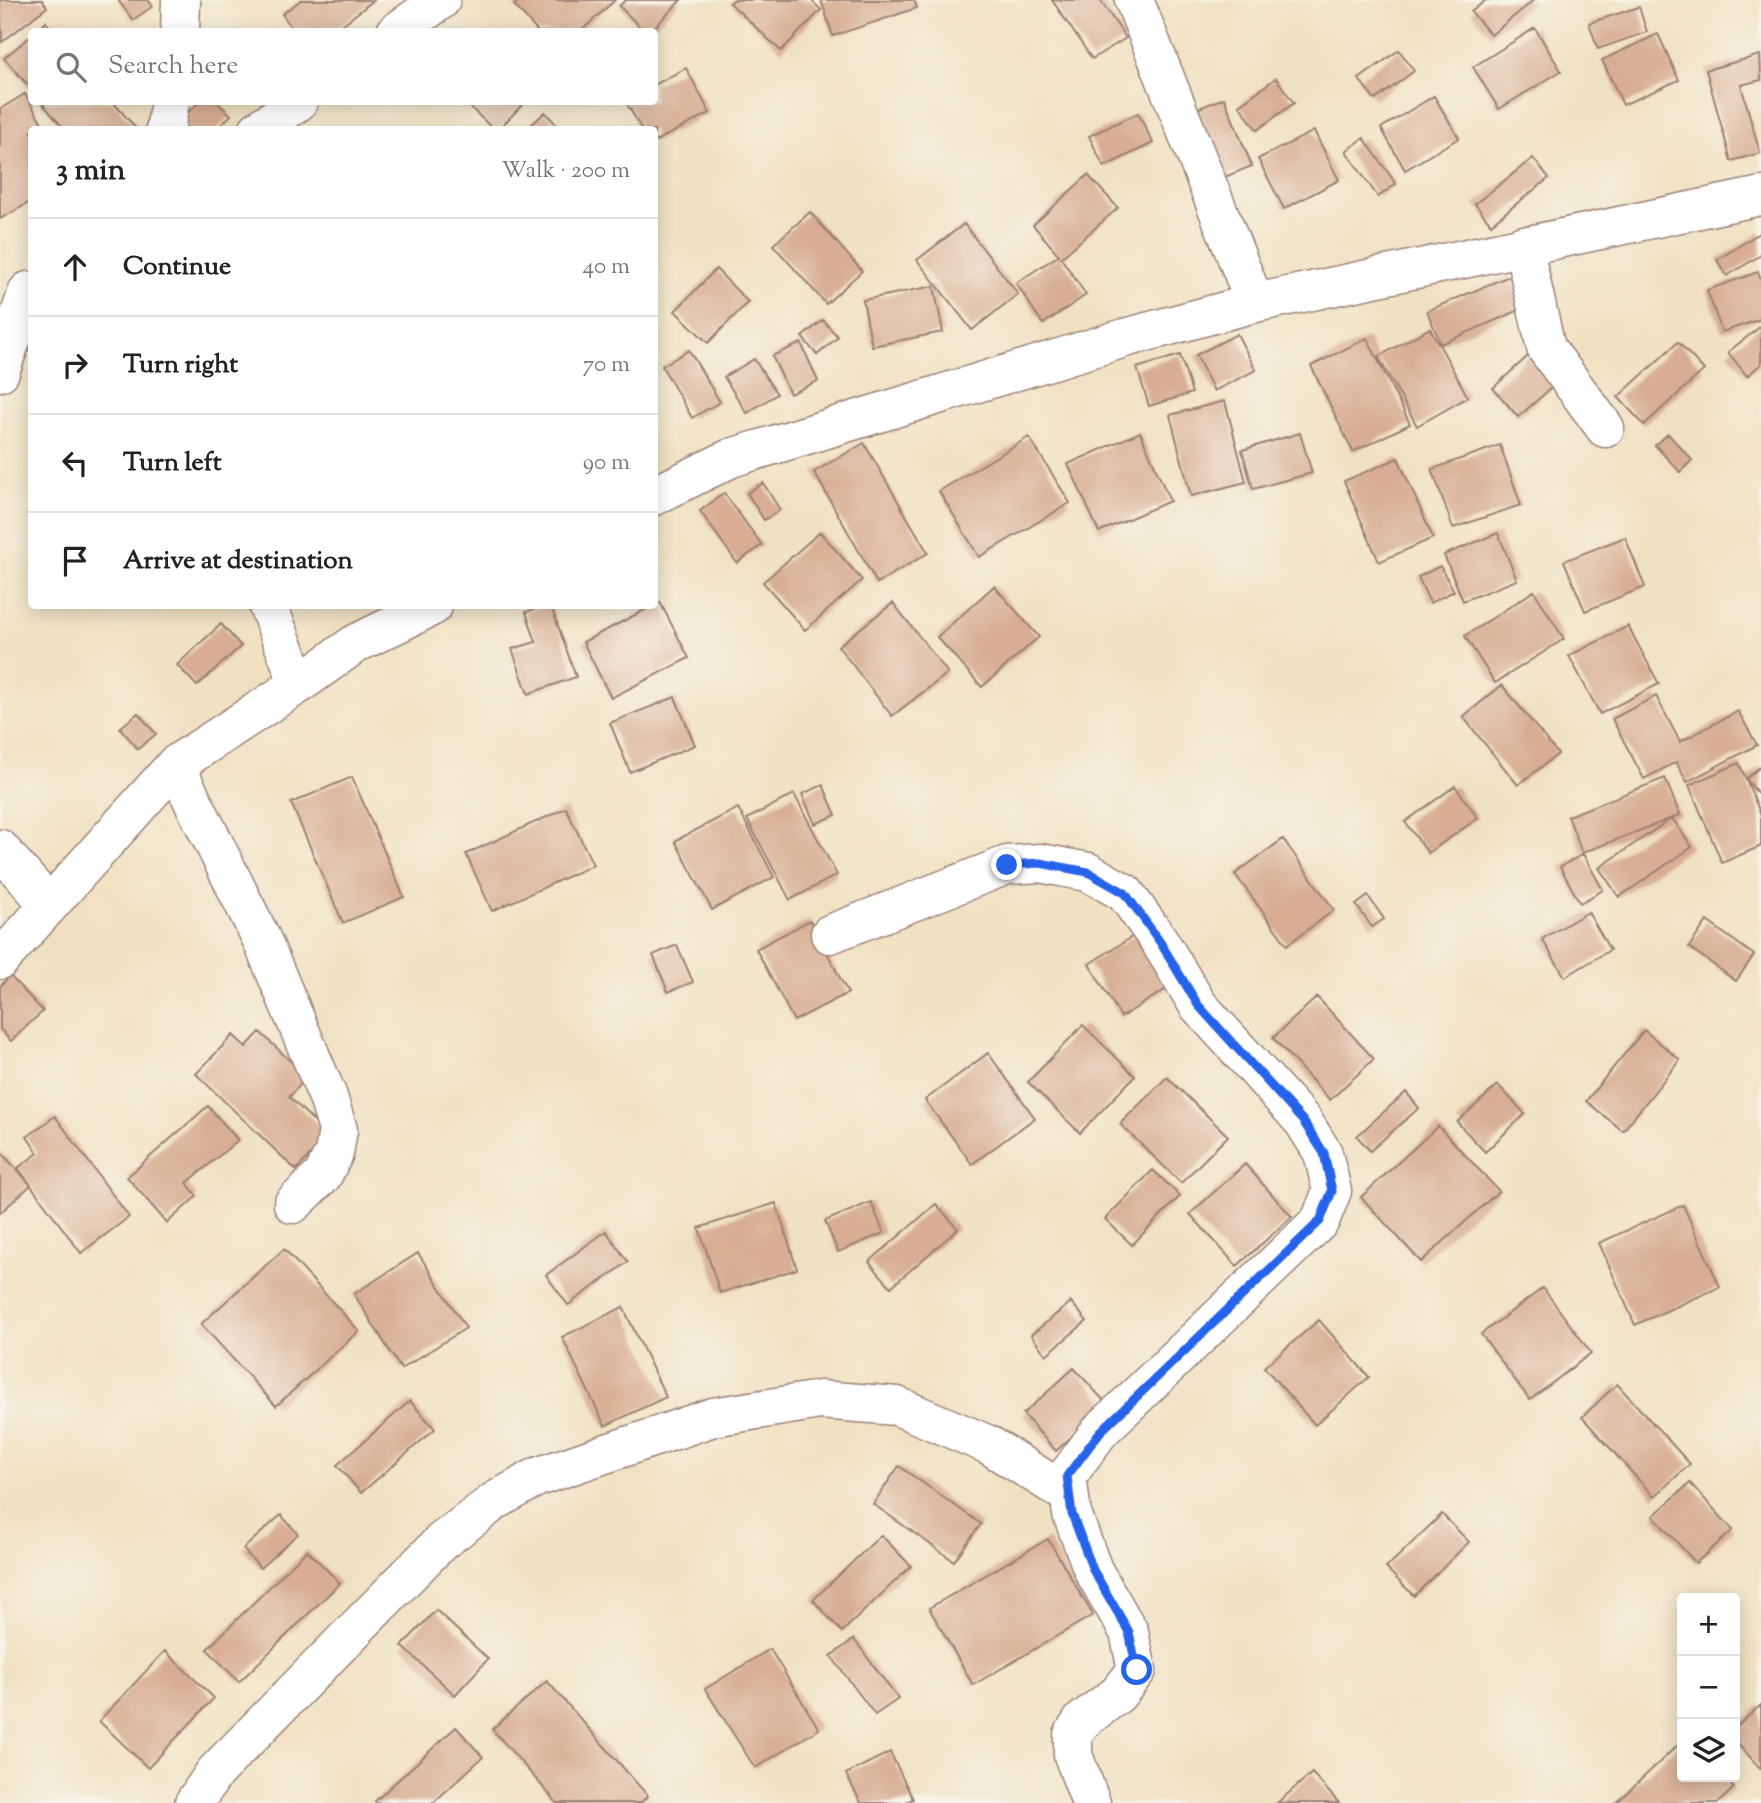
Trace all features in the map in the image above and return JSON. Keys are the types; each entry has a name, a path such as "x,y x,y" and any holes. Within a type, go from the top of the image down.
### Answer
{"street":[{"path":"180,28 181,0"},
{"path":"402,28 441,0"},
{"path":"1134,0 1255,303"},
{"path":"166,126 169,105"},
{"path":"264,126 294,105"},
{"path":"658,494 731,458 1128,337 1255,303 1761,196"},
{"path":"1523,245 1546,348 1605,428"},
{"path":"0,372 20,296"},
{"path":"269,609 299,684"},
{"path":"0,960 175,765 355,644 427,609"},
{"path":"175,765 261,938 328,1097 338,1130 334,1153 323,1175 293,1204"},
{"path":"0,849 49,905"},
{"path":"830,934 1007,865 1040,863 1088,872 1125,893 1160,942 1198,1005 1303,1121 1324,1153 1332,1191 1320,1221 1100,1432 1067,1476 1072,1514 1093,1570 1129,1632 1137,1670 1118,1694 1082,1721 1073,1735 1073,1755 1091,1803"},
{"path":"194,1803 215,1772 441,1542 495,1501 537,1477 713,1417 820,1400 897,1406 989,1445 1069,1495"}],"building":[{"path":"0,0 42,0 47,7 2,42"},
{"path":"118,0 148,0 153,6 133,20"},
{"path":"301,0 374,0 338,28 292,28 282,14"},
{"path":"520,0 615,0 584,28 534,28 514,5"},
{"path":"626,0 681,0 654,28 641,28 619,6"},
{"path":"733,0 811,0 821,10 781,51 730,3"},
{"path":"821,0 914,0 917,8 833,36"},
{"path":"1052,0 1100,0 1126,38 1092,59"},
{"path":"1486,0 1534,0 1491,35 1471,12"},
{"path":"1639,7 1647,32 1598,49 1589,23"},
{"path":"46,22 51,28 40,28"},
{"path":"1535,28 1561,71 1499,109 1473,67"},
{"path":"1658,34 1679,80 1623,105 1602,60"},
{"path":"28,38 28,85 4,58"},
{"path":"1399,50 1414,71 1375,100 1359,79"},
{"path":"1760,55 1761,80 1741,85 1760,153 1731,161 1706,70"},
{"path":"686,68 710,113 658,140 658,126 640,126 628,105 658,105 658,83"},
{"path":"1276,78 1294,103 1257,130 1239,105"},
{"path":"25,94 28,105 31,105 44,126 28,126 28,203 0,219 0,109"},
{"path":"1434,96 1459,138 1405,170 1381,128"},
{"path":"1224,98 1252,166 1217,180 1189,112"},
{"path":"44,105 116,105 134,126 62,126"},
{"path":"196,105 220,105 231,115 220,126 184,126 180,121"},
{"path":"468,105 522,105 502,126 490,126"},
{"path":"545,112 557,126 530,126"},
{"path":"1138,113 1153,143 1104,167 1089,136"},
{"path":"1314,131 1339,180 1284,209 1258,159"},
{"path":"1364,138 1396,184 1378,197 1346,151"},
{"path":"1533,158 1549,178 1491,224 1475,204"},
{"path":"1088,175 1118,208 1061,258 1086,295 1043,324 1016,283 1059,255 1033,225"},
{"path":"810,212 862,271 826,304 773,245"},
{"path":"964,224 1018,294 972,330 917,260"},
{"path":"1761,232 1761,255 1727,276 1717,260"},
{"path":"716,269 748,302 708,343 675,311"},
{"path":"1758,272 1761,281 1761,319 1722,332 1707,290"},
{"path":"1509,276 1524,308 1441,344 1427,311"},
{"path":"934,286 943,332 872,346 863,300"},
{"path":"823,320 838,337 817,355 802,337"},
{"path":"1761,326 1761,364 1747,376 1728,352"},
{"path":"1430,328 1468,397 1417,426 1378,357"},
{"path":"1237,334 1256,370 1214,391 1196,355"},
{"path":"1367,338 1410,424 1353,452 1311,366"},
{"path":"1678,342 1704,370 1644,425 1618,397"},
{"path":"801,343 818,381 790,394 772,356"},
{"path":"1539,346 1565,376 1518,417 1493,388"},
{"path":"689,350 720,402 692,418 662,366"},
{"path":"1180,355 1192,393 1149,406 1137,368"},
{"path":"754,359 777,394 747,413 724,377"},
{"path":"1225,401 1246,482 1191,496 1170,415"},
{"path":"1140,432 1170,501 1099,532 1068,464"},
{"path":"1300,433 1312,473 1253,489 1242,450"},
{"path":"1668,434 1692,460 1680,472 1655,445"},
{"path":"1029,437 1070,503 979,557 939,491"},
{"path":"864,443 928,553 877,583 814,472"},
{"path":"1500,445 1521,505 1453,528 1432,469"},
{"path":"1398,458 1433,538 1379,562 1344,481"},
{"path":"763,483 780,510 764,520 747,493"},
{"path":"724,493 762,545 737,563 700,511"},
{"path":"820,532 862,580 805,630 763,582"},
{"path":"1498,533 1517,580 1463,601 1444,555"},
{"path":"1625,537 1645,587 1585,611 1564,561"},
{"path":"1440,566 1454,591 1430,603 1418,577"},
{"path":"994,586 1039,637 982,687 937,637"},
{"path":"1534,591 1564,639 1495,683 1465,636"},
{"path":"660,602 689,658 611,698 583,642 647,609 658,609"},
{"path":"893,603 948,673 892,716 838,646"},
{"path":"552,609 576,677 528,694 512,649 536,642 526,612"},
{"path":"221,624 241,646 197,686 177,665"},
{"path":"1628,626 1659,684 1600,714 1569,656"},
{"path":"1502,685 1558,754 1518,785 1463,717"},
{"path":"1656,696 1680,742 1738,711 1757,745 1687,782 1676,762 1644,779 1612,719"},
{"path":"675,697 695,745 630,772 610,723"},
{"path":"138,713 156,734 138,749 120,728"},
{"path":"1739,763 1761,815 1761,846 1722,863 1689,785"},
{"path":"1761,766 1761,797 1746,779"},
{"path":"352,777 404,897 343,923 291,803"},
{"path":"1665,778 1680,815 1582,853 1568,816"},
{"path":"823,785 836,815 815,824 802,794"},
{"path":"1455,786 1478,818 1428,853 1405,822"},
{"path":"794,794 837,875 790,900 747,819"},
{"path":"566,808 593,865 492,911 466,854"},
{"path":"738,808 774,877 712,910 675,841"},
{"path":"1672,818 1692,847 1619,897 1599,868"},
{"path":"1283,839 1334,910 1287,945 1235,874"},
{"path":"1583,854 1603,890 1580,903 1560,867"},
{"path":"1368,896 1384,919 1372,927 1356,905"},
{"path":"1588,912 1610,950 1565,977 1542,939"},
{"path":"810,920 848,993 794,1021 756,949"},
{"path":"1707,921 1754,955 1736,981 1689,947"},
{"path":"1135,935 1168,988 1121,1017 1089,964"},
{"path":"677,945 693,982 668,992 653,955"},
{"path":"10,976 43,1011 11,1041 0,1029 0,986"},
{"path":"1317,997 1374,1059 1330,1100 1273,1038"},
{"path":"1083,1025 1135,1076 1080,1133 1028,1082"},
{"path":"1644,1030 1680,1060 1623,1131 1586,1101"},
{"path":"260,1032 307,1077 289,1097 329,1136 296,1170 196,1074 233,1035 246,1047"},
{"path":"988,1053 1035,1118 972,1164 925,1100"},
{"path":"1167,1077 1228,1136 1181,1183 1120,1124"},
{"path":"1498,1085 1525,1114 1485,1152 1457,1122"},
{"path":"1406,1092 1419,1108 1370,1151 1357,1136"},
{"path":"208,1106 238,1140 187,1183 197,1196 167,1223 127,1177"},
{"path":"55,1116 129,1217 81,1253 18,1168 38,1153 27,1137"},
{"path":"1438,1126 1499,1191 1421,1262 1361,1197"},
{"path":"0,1151 31,1185 0,1213"},
{"path":"1245,1164 1292,1217 1237,1266 1190,1214"},
{"path":"1153,1170 1180,1196 1132,1245 1105,1219"},
{"path":"871,1202 884,1233 838,1252 825,1221"},
{"path":"776,1203 797,1269 720,1293 699,1228"},
{"path":"936,1204 958,1229 891,1287 869,1262"},
{"path":"1683,1205 1720,1287 1635,1325 1599,1243"},
{"path":"606,1231 628,1262 568,1305 546,1275"},
{"path":"284,1249 359,1331 276,1406 201,1324"},
{"path":"418,1253 466,1328 401,1369 354,1294"},
{"path":"1543,1288 1591,1353 1530,1400 1481,1334"},
{"path":"1071,1302 1087,1321 1046,1355 1031,1335"},
{"path":"623,1307 666,1397 605,1426 562,1337"},
{"path":"1319,1320 1369,1377 1315,1425 1264,1367"},
{"path":"1074,1368 1107,1404 1056,1451 1023,1414"},
{"path":"1617,1384 1690,1464 1654,1497 1582,1417"},
{"path":"410,1401 435,1429 361,1493 337,1465"},
{"path":"899,1466 981,1524 954,1561 873,1504"},
{"path":"1690,1483 1733,1530 1696,1563 1653,1516"},
{"path":"1442,1514 1469,1542 1414,1596 1386,1568"},
{"path":"281,1515 298,1534 260,1568 243,1549"},
{"path":"881,1535 911,1566 842,1632 813,1600"},
{"path":"1048,1539 1093,1615 973,1685 929,1608"},
{"path":"307,1550 340,1583 239,1682 207,1649"},
{"path":"436,1610 488,1659 455,1695 402,1646"},
{"path":"854,1639 898,1699 875,1715 831,1656"},
{"path":"770,1649 819,1729 755,1768 705,1689"},
{"path":"165,1651 214,1698 148,1768 99,1721"},
{"path":"547,1681 648,1796 640,1803 557,1803 492,1729"},
{"path":"1761,1705 1761,1769 1740,1746 1740,1724"},
{"path":"456,1727 483,1757 433,1803 376,1803 375,1801"},
{"path":"1677,1746 1677,1782 1729,1782 1734,1788 1718,1803 1616,1803"},
{"path":"890,1752 913,1799 905,1803 861,1803 846,1774"},
{"path":"1312,1773 1339,1803 1277,1803"}],"route":[{"path":"1007,865 1040,863 1088,872 1125,893 1160,942 1198,1005 1303,1121 1324,1153 1332,1191 1320,1221 1100,1432 1067,1476 1072,1514 1093,1570 1129,1632 1137,1670"}]}
